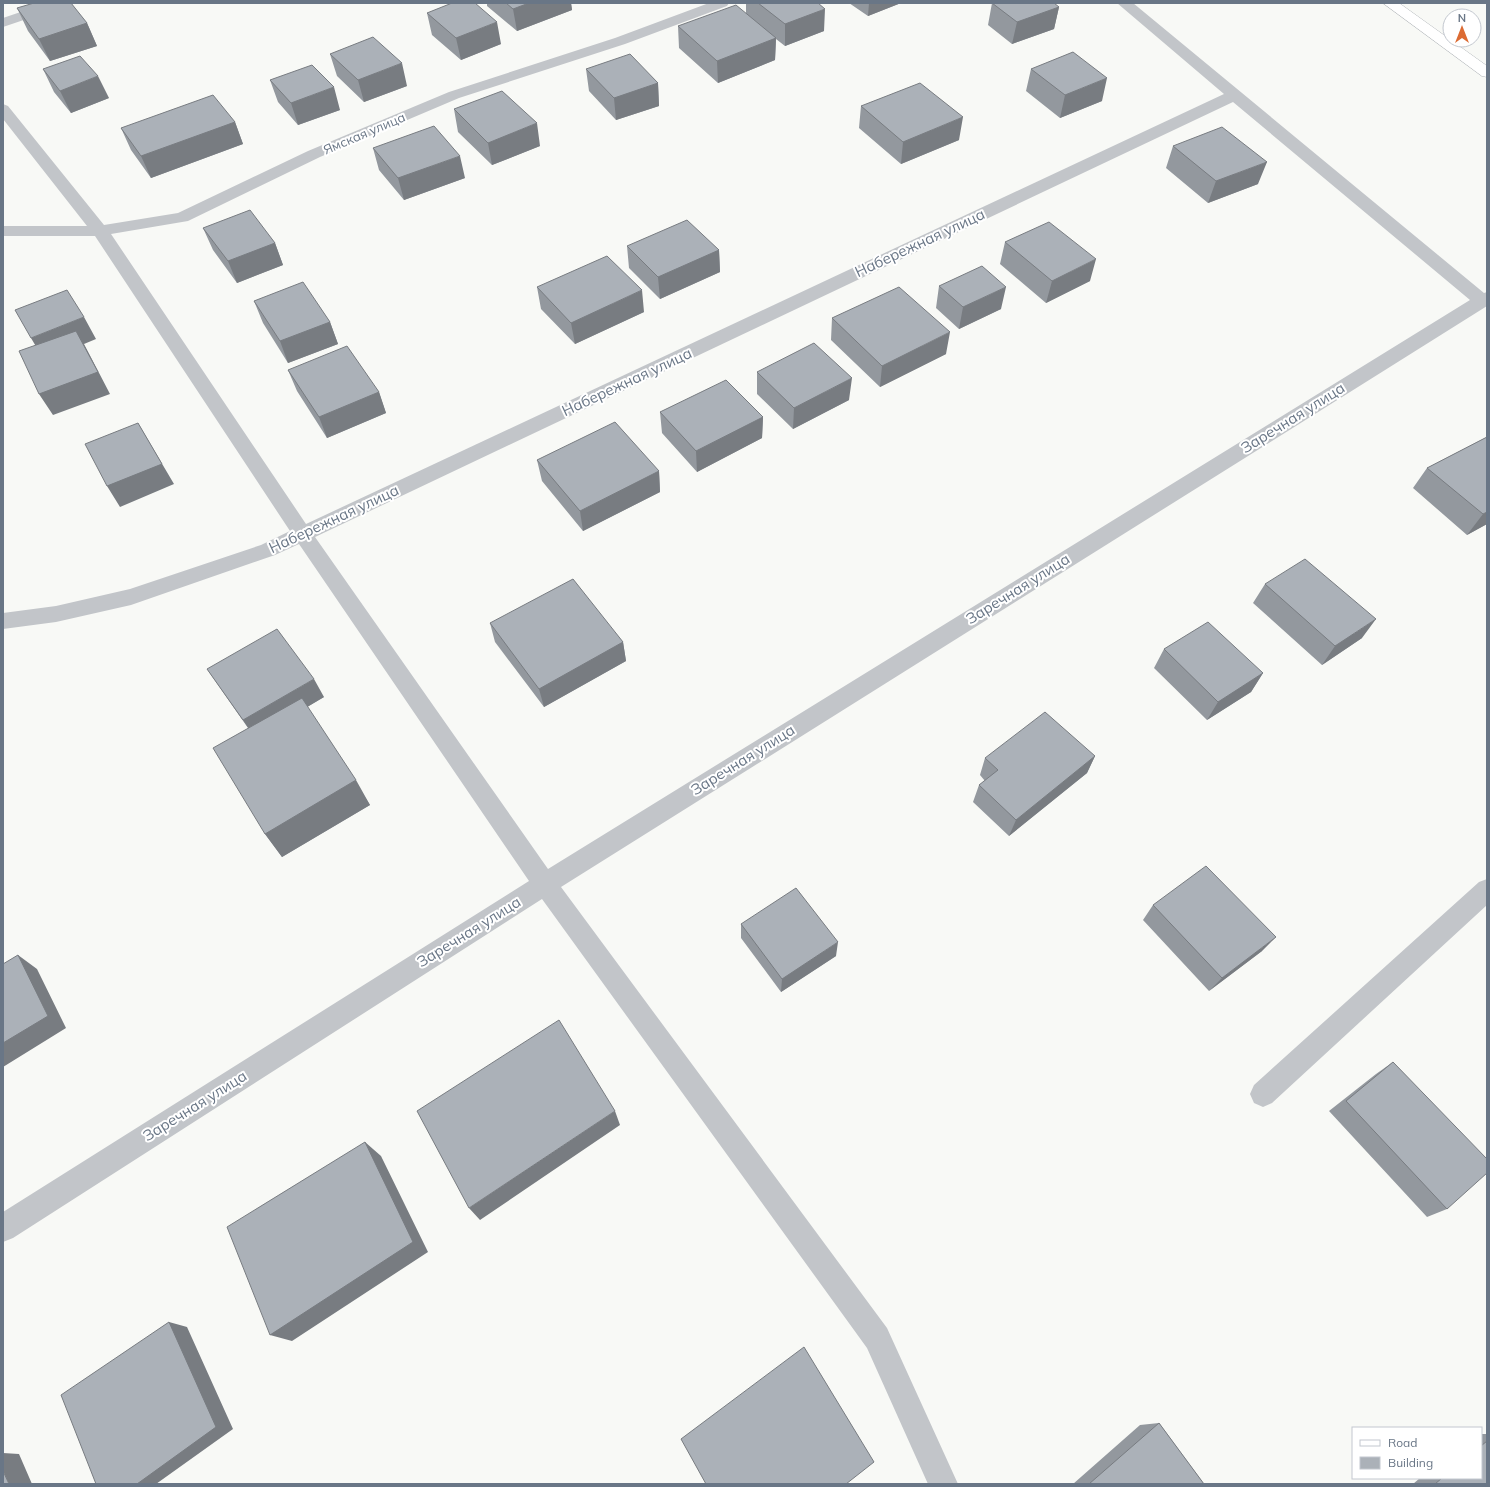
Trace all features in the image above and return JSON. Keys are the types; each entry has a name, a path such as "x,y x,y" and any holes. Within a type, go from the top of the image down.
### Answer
{"main road":[{"path":"1390,3 1487,73"}],"street":[{"path":"3,23 60,3"},
{"name":"Ямская улица","path":"3,231 100,231 182,217 314,154 454,95 620,41 722,3"},
{"path":"1124,3 1484,299"},
{"name":"Набережная улица","path":"3,621 56,614 131,597 268,550 303,535 1235,95"},
{"path":"3,109 100,231 303,535 545,884 877,1338 943,1484"},
{"name":"Заречная улица","path":"3,1228 545,884 1484,299"},
{"path":"1262,1094 1487,890"}],"building":[{"path":"34,3 71,3 87,23 39,39 17,8"},
{"path":"452,3 475,3 497,22 456,38 427,13"},
{"path":"506,3 529,3 513,9"},
{"path":"758,3 818,3 825,9 785,24"},
{"path":"992,3 1054,3 1059,7 1017,22"},
{"path":"736,5 776,38 717,61 678,26"},
{"path":"373,37 402,63 358,80 330,54"},
{"path":"1073,52 1107,78 1065,95 1031,69"},
{"path":"630,54 658,83 614,98 586,69"},
{"path":"80,56 98,76 60,91 43,69"},
{"path":"312,65 334,87 291,103 270,80"},
{"path":"920,83 963,117 903,142 861,106"},
{"path":"502,91 537,123 488,143 454,109"},
{"path":"213,95 235,122 141,156 121,128"},
{"path":"434,126 460,156 398,178 373,148"},
{"path":"1222,127 1267,162 1216,181 1173,146"},
{"path":"250,210 275,243 228,261 203,228"},
{"path":"687,220 719,250 658,277 627,246"},
{"path":"1049,222 1096,259 1052,281 1005,242"},
{"path":"607,256 642,290 571,323 537,287"},
{"path":"982,266 1006,287 963,307 939,286"},
{"path":"303,282 330,322 280,341 254,301"},
{"path":"899,287 950,332 882,366 832,318"},
{"path":"67,290 84,317 31,338 15,310"},
{"path":"76,331 98,372 39,394 19,351"},
{"path":"814,343 852,378 794,408 757,372"},
{"path":"347,346 379,392 319,417 288,370"},
{"path":"726,380 763,417 696,451 660,412"},
{"path":"615,422 659,471 580,511 537,460"},
{"path":"138,423 162,464 107,486 85,444"},
{"path":"1487,437 1487,512 1483,514 1427,468"},
{"path":"1305,559 1376,619 1335,646 1265,584"},
{"path":"573,579 623,642 539,689 490,623"},
{"path":"1208,622 1263,673 1218,702 1164,649"},
{"path":"277,629 314,679 243,720 207,669"},
{"path":"302,698 356,780 265,834 213,748"},
{"path":"1045,712 1095,756 1016,820 979,785 998,770 985,758"},
{"path":"1206,866 1276,937 1222,978 1153,905"},
{"path":"796,888 838,942 782,979 741,924"},
{"path":"18,955 48,1016 3,1043 3,964"},
{"path":"559,1020 615,1111 469,1208 417,1111"},
{"path":"1393,1062 1487,1159 1487,1173 1447,1209 1346,1101"},
{"path":"365,1142 413,1242 270,1335 227,1227"},
{"path":"169,1322 216,1427 137,1484 96,1484 61,1395"},
{"path":"804,1347 874,1462 846,1484 706,1484 681,1439"},
{"path":"1159,1423 1204,1484 1089,1484"},
{"path":"1487,1441 1487,1484 1435,1484 1441,1479 1482,1479 1482,1445"},
{"path":"3,1471 9,1484 3,1484"}]}
